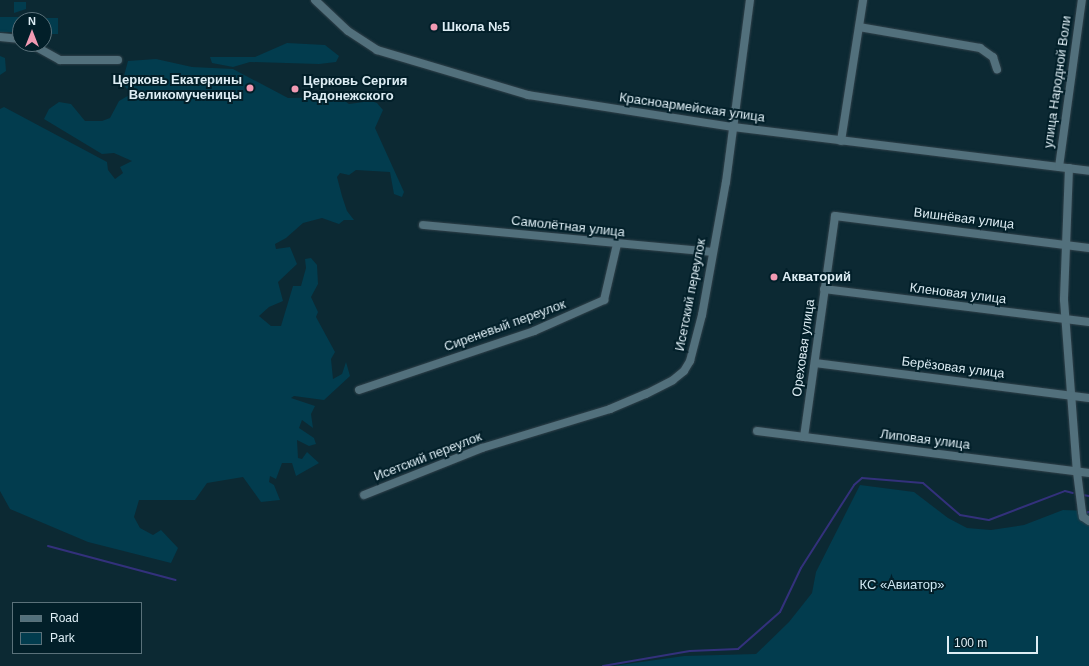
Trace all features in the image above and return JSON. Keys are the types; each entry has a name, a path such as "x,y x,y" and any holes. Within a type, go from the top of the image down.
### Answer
{"street":[{"name":"Красноармейская улица","path":"315,0 348,31 377,50 528,95 733,127 1089,171"},
{"name":"Исетский переулок","path":"364,495 482,448 610,409 673,380 690,361 702,315 712,252 726,182 750,0"},
{"path":"841,141 863,0"},
{"name":"улица Народной Воли","path":"1059,167 1082,0"},
{"path":"859,27 980,48 993,57 997,69"},
{"path":"0,37 12,38"},
{"path":"46,52 60,60 118,60"},
{"path":"1069,168 1065,244 1066,319 1073,396 1077,472 1083,517 1089,521"},
{"name":"Вишнёвая улица","path":"835,216 1089,248"},
{"name":"Ореховая улица","path":"804,437 835,216"},
{"name":"Самолётная улица","path":"423,225 712,252"},
{"name":"Сиреневый переулок","path":"359,390 534,331 604,300 617,244"},
{"name":"Кленовая улица","path":"824,289 1089,322"},
{"name":"Берёзовая улица","path":"815,363 1089,398"},
{"name":"Липовая улица","path":"757,431 1089,473"}],"green space":[{"path":"14,2 26,2 26,9 14,12"},
{"path":"0,17 12,17 12,32 0,32"},
{"path":"52,18 58,18 58,34 52,34"},
{"path":"287,43 325,45 339,56 336,62 319,64 250,62 233,67 212,63 210,57 255,57"},
{"path":"0,56 5,58 6,71 0,75"},
{"path":"156,59 192,67 233,69 288,98 339,97 349,104 371,101 377,103 383,110 375,128 404,192 402,197 394,194 390,172 356,170 349,175 340,173 337,177 342,196 347,211 354,220 344,220 339,224 322,218 303,223 286,238 275,244 276,249 290,247 297,264 278,282 283,301 269,307 259,316 271,326 281,326 293,286 301,286 306,268 305,259 311,258 317,265 318,284 311,297 318,312 316,317 335,352 331,359 333,379 342,374 346,362 350,376 324,400 294,396 291,398 315,406 311,414 313,428 302,420 299,428 314,438 316,444 309,446 297,440 298,458 302,459 307,452 319,463 296,476 292,463 282,463 276,479 270,476 269,482 274,485 280,500 261,502 243,477 207,483 195,500 139,500 134,517 140,528 153,535 161,530 178,548 171,563 88,542 10,509 0,491 0,109 4,107 107,162 108,170 115,179 123,173 120,167 132,161 114,153 102,154 44,119 49,109 59,102 71,104 85,121 102,121 110,118 119,101 131,94 122,83 128,61"},
{"name":"КС «Авиатор»","path":"860,485 914,492 948,518 967,528 991,530 1024,525 1063,510 1089,511 1089,666 613,666 684,656 756,654 789,622 812,593 816,572"}],"waterway":[{"path":"603,666 690,651 738,649 780,612 801,568 854,485 862,478 923,483 960,515 989,520 1065,491 1073,493"},
{"path":"1083,495 1089,496"},
{"path":"1084,513 1089,512"},
{"path":"48,546 176,580"}],"place":[{"name":"Школа №5","path":"434,27"},
{"name":"Церковь Екатерины Великомученицы","path":"250,88"},
{"name":"Церковь Сергия Радонежского","path":"295,89"},
{"name":"Акваторий","path":"774,277"}]}
